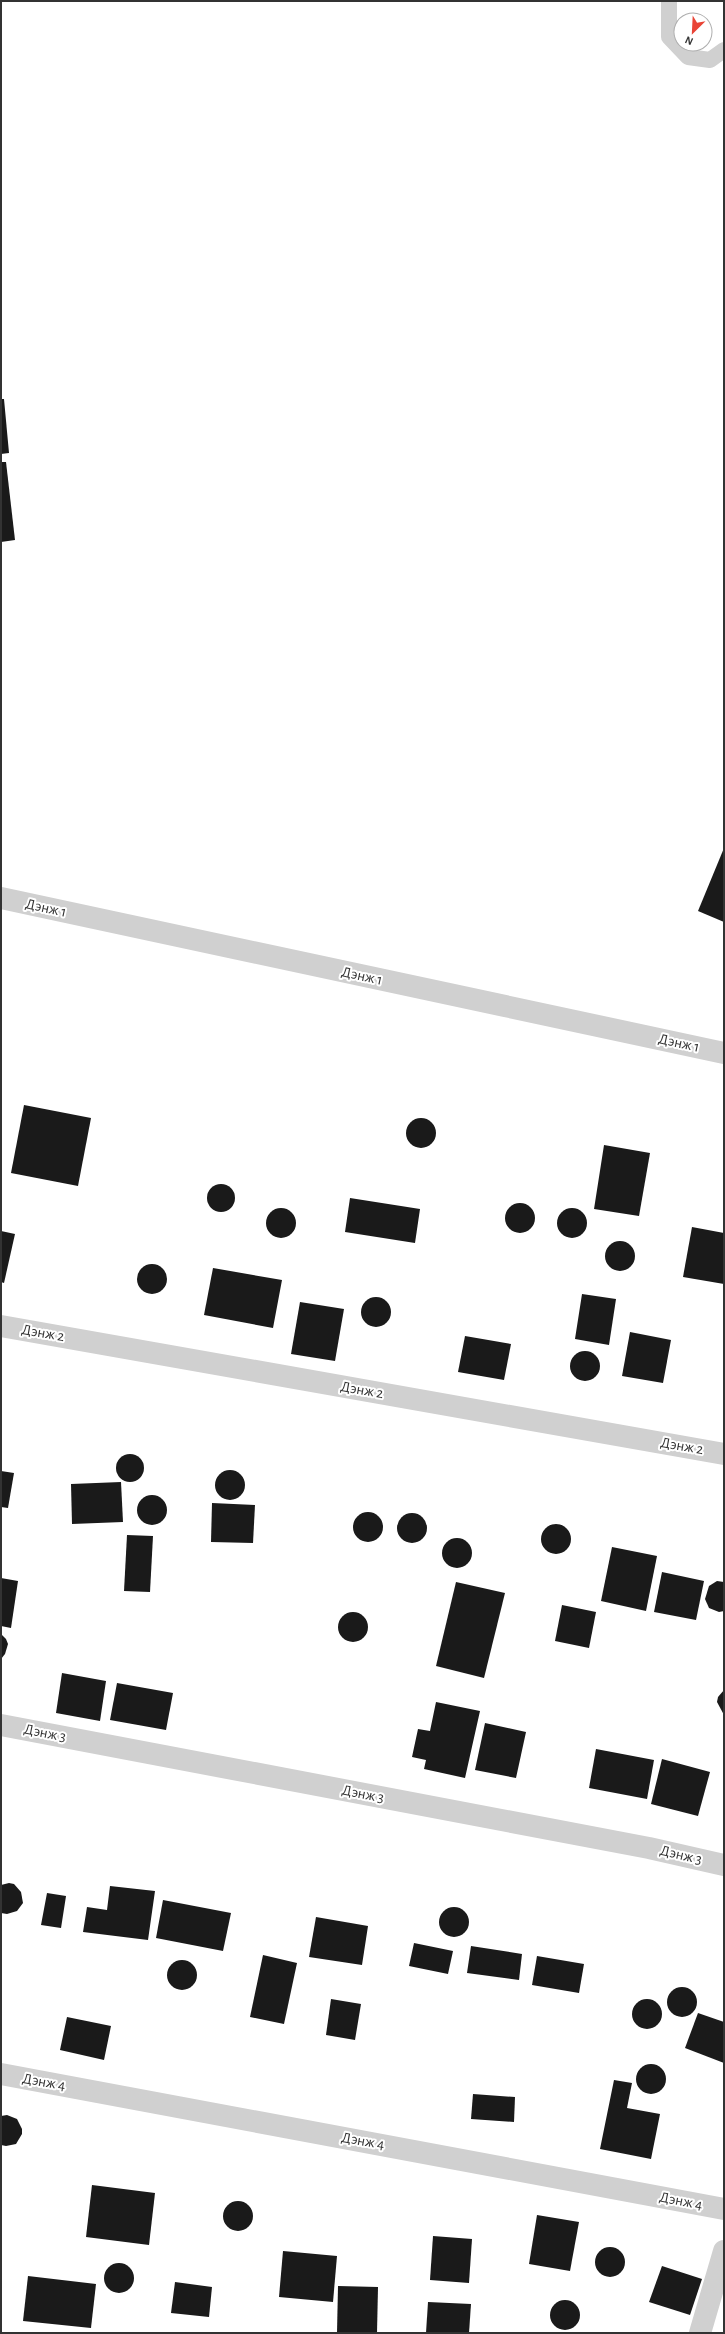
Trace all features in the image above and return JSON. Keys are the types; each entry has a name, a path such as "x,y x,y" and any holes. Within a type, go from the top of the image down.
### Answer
{"street":[{"name":"Дэнж 1","path":"1,898 724,1053"},
{"name":"Дэнж 2","path":"1,1326 724,1454"},
{"name":"Дэнж 3","path":"1,1725 649,1848 724,1865"},
{"name":"Дэнж 4","path":"1,2074 724,2209"},
{"path":"700,2333 724,2251"}],"lane":[{"path":"669,1 669,37 688,57 710,60 724,50"}],"building":[{"path":"1,399 4,399 9,453 1,454"},
{"path":"1,462 6,462 15,540 1,542"},
{"path":"724,848 724,922 698,911"},
{"path":"24,1105 91,1118 78,1186 11,1173"},
{"path":"421,1118 432,1122 436,1133 432,1144 421,1148 410,1144 406,1133 410,1122"},
{"path":"604,1145 650,1153 639,1216 594,1209"},
{"path":"221,1184 231,1188 235,1198 231,1208 221,1212 211,1208 207,1198 211,1188"},
{"path":"350,1198 420,1209 415,1243 345,1232"},
{"path":"520,1203 531,1207 535,1218 531,1229 520,1233 509,1229 505,1218 509,1207"},
{"path":"281,1208 292,1212 296,1223 292,1234 281,1238 270,1234 266,1223 270,1212"},
{"path":"572,1208 583,1212 587,1223 583,1234 572,1238 561,1234 557,1223 561,1212"},
{"path":"692,1227 724,1233 724,1284 683,1277"},
{"path":"1,1231 15,1234 4,1283 1,1282"},
{"path":"620,1241 631,1245 635,1256 631,1267 620,1271 609,1267 605,1256 609,1245"},
{"path":"152,1264 163,1268 167,1279 163,1290 152,1294 141,1290 137,1279 141,1268"},
{"path":"213,1268 282,1280 273,1328 204,1315"},
{"path":"582,1294 616,1299 609,1345 575,1339"},
{"path":"376,1297 387,1301 391,1312 387,1323 376,1327 365,1323 361,1312 365,1301"},
{"path":"300,1302 344,1309 335,1361 291,1354"},
{"path":"630,1332 671,1340 663,1383 622,1376"},
{"path":"465,1336 511,1344 504,1380 458,1372"},
{"path":"585,1351 596,1355 600,1366 596,1377 585,1381 574,1377 570,1366 574,1355"},
{"path":"130,1454 140,1458 144,1468 140,1478 130,1482 120,1478 116,1468 120,1458"},
{"path":"230,1470 241,1474 245,1485 241,1496 230,1500 219,1496 215,1485 219,1474"},
{"path":"1,1471 14,1473 8,1508 1,1507"},
{"path":"121,1482 123,1522 72,1524 71,1484"},
{"path":"152,1495 163,1499 167,1510 163,1521 152,1525 141,1521 137,1510 141,1499"},
{"path":"212,1503 255,1505 253,1543 211,1542"},
{"path":"368,1512 379,1516 383,1527 379,1538 368,1542 357,1538 353,1527 357,1516"},
{"path":"412,1513 423,1517 427,1528 423,1539 412,1543 401,1539 397,1528 401,1517"},
{"path":"556,1524 567,1528 571,1539 567,1550 556,1554 545,1550 541,1539 545,1528"},
{"path":"127,1535 153,1536 150,1592 124,1591"},
{"path":"457,1538 468,1542 472,1553 468,1564 457,1568 446,1564 442,1553 446,1542"},
{"path":"612,1547 657,1556 646,1611 601,1601"},
{"path":"662,1572 704,1581 696,1620 654,1612"},
{"path":"1,1578 18,1581 11,1628 1,1626"},
{"path":"717,1581 724,1582 724,1611 719,1612 709,1608 705,1599 709,1586"},
{"path":"456,1582 505,1593 484,1678 436,1666"},
{"path":"562,1605 596,1612 589,1648 555,1641"},
{"path":"353,1612 364,1616 368,1627 364,1638 353,1642 342,1638 338,1627 342,1616"},
{"path":"1,1634 6,1639 8,1644 5,1654 1,1659"},
{"path":"62,1673 106,1681 100,1721 56,1713"},
{"path":"117,1683 173,1693 166,1730 110,1720"},
{"path":"724,1690 724,1715 717,1702 718,1697"},
{"path":"436,1702 480,1711 465,1778 424,1769 426,1760 412,1757 418,1729 430,1731"},
{"path":"485,1723 526,1732 516,1778 475,1770"},
{"path":"596,1749 654,1760 647,1799 589,1788"},
{"path":"662,1759 710,1772 698,1816 651,1804"},
{"path":"9,1883 14,1884 21,1892 23,1903 17,1911 7,1914 1,1913 1,1885"},
{"path":"110,1886 155,1891 148,1940 83,1932 87,1907 107,1910"},
{"path":"47,1893 66,1896 61,1928 41,1925"},
{"path":"163,1900 231,1913 223,1951 156,1938"},
{"path":"454,1907 465,1911 469,1922 465,1933 454,1937 443,1933 439,1922 443,1911"},
{"path":"316,1917 368,1926 362,1965 309,1957"},
{"path":"414,1943 453,1951 448,1974 409,1966"},
{"path":"471,1946 522,1954 519,1980 467,1973"},
{"path":"263,1955 297,1963 284,2024 250,2017"},
{"path":"537,1956 584,1964 579,1993 532,1985"},
{"path":"182,1960 193,1964 197,1975 193,1986 182,1990 171,1986 167,1975 171,1964"},
{"path":"682,1987 693,1991 697,2002 693,2013 682,2017 671,2013 667,2002 671,1991"},
{"path":"331,1999 361,2004 355,2040 326,2035"},
{"path":"647,1999 658,2003 662,2014 658,2025 647,2029 636,2025 632,2014 636,2003"},
{"path":"698,2013 724,2022 724,2063 685,2048"},
{"path":"67,2017 111,2026 104,2060 60,2050"},
{"path":"651,2064 662,2068 666,2079 662,2090 651,2094 640,2090 636,2079 640,2068"},
{"path":"614,2080 632,2083 627,2108 660,2114 651,2159 600,2149"},
{"path":"473,2094 515,2097 514,2122 471,2119"},
{"path":"7,2115 17,2119 22,2129 22,2134 16,2144 6,2146 1,2145 1,2116"},
{"path":"92,2185 155,2193 149,2245 86,2237"},
{"path":"238,2201 249,2205 253,2216 249,2227 238,2231 227,2227 223,2216 227,2205"},
{"path":"537,2215 579,2222 570,2271 529,2264"},
{"path":"433,2236 472,2239 469,2283 430,2280"},
{"path":"610,2247 621,2251 625,2262 621,2273 610,2277 599,2273 595,2262 599,2251"},
{"path":"283,2251 337,2256 333,2302 279,2297"},
{"path":"119,2263 130,2267 134,2278 130,2289 119,2293 108,2289 104,2278 108,2267"},
{"path":"662,2266 702,2279 690,2315 649,2302"},
{"path":"28,2276 96,2284 91,2328 23,2321"},
{"path":"175,2282 212,2287 209,2317 171,2313"},
{"path":"338,2286 378,2287 377,2333 337,2333"},
{"path":"565,2300 576,2304 580,2315 576,2326 565,2330 554,2326 550,2315 554,2304"},
{"path":"428,2302 471,2304 469,2333 426,2333"}]}
